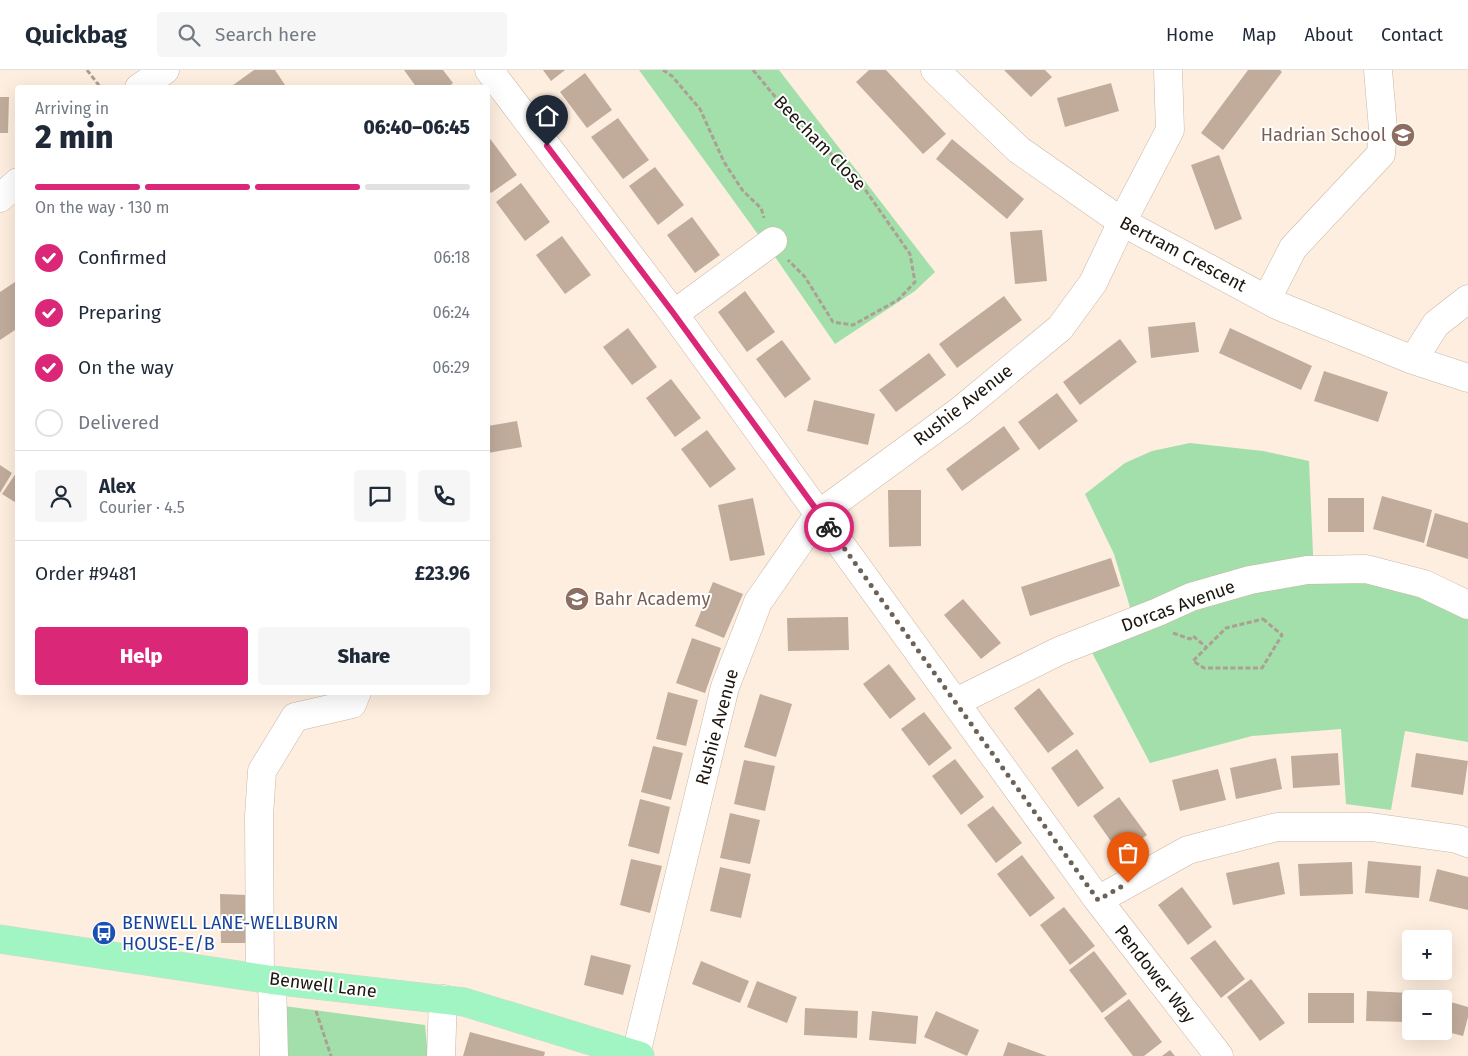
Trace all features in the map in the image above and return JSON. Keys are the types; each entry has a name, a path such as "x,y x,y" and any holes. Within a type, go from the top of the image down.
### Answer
{"main road":[{"name":"Benwell Lane","path":"0,939 266,979 464,1002 638,1055"}],"street":[{"path":"143,85 165,70"},
{"name":"Pendower Way","path":"489,70 674,314 1098,900 1219,1056"},
{"name":"Bertram Crescent","path":"935,70 1019,150 1122,222 1280,306 1412,360 1468,378"},
{"name":"Rushie Avenue","path":"638,1055 725,687 758,602 819,514 961,410 1060,328 1093,283 1122,222 1170,130 1168,70"},
{"path":"1267,299 1293,248 1381,154 1383,129 1378,70"},
{"path":"0,198 15,185"},
{"path":"674,314 773,241"},
{"path":"1412,360 1436,324 1468,299"},
{"name":"Dorcas Avenue","path":"956,702 1059,651 1191,597 1250,580 1307,570 1366,569 1424,584 1468,605"},
{"path":"274,1056 266,979 259,816 262,771 295,717 352,704 355,695"},
{"path":"1098,900 1188,850 1277,827 1371,827 1457,839 1468,843"},
{"path":"442,1056 443,999"}],"path":[{"path":"87,70 99,85"},
{"name":"Beecham Close","path":"663,70 672,76 700,110 724,162 743,191 761,208 773,241 782,254 805,277 833,322 853,325 898,300 915,282 910,254 857,178 808,133 793,113 777,99 752,70"},
{"path":"1263,619 1282,635 1262,668 1204,668 1193,661 1226,628 1263,619"},
{"path":"307,984 331,1056"}],"green space":[{"path":"639,70 779,70 935,272 915,291 835,344 771,251"},
{"path":"1190,443 1263,451 1309,461 1314,577 1363,572 1468,610 1468,742 1405,731 1391,810 1346,804 1341,729 1252,736 1150,763 1088,645 1135,624 1114,554 1085,494 1125,463 1152,451"},
{"path":"284,1006 425,1025 428,1056 286,1056"}],"building":[{"path":"254,70 275,70 285,85 233,85"},
{"path":"404,70 443,70 453,83 451,85 415,85"},
{"path":"543,70 565,70 551,81"},
{"path":"869,70 886,70 946,134 923,154 856,82"},
{"path":"1004,70 1045,70 1052,77 1031,97"},
{"path":"1248,70 1280,70 1282,72 1223,150 1201,133"},
{"path":"585,73 612,110 587,128 560,92"},
{"path":"1111,83 1119,111 1065,127 1057,98"},
{"path":"0,97 9,97 8,133 0,133"},
{"path":"618,118 649,160 623,179 591,137"},
{"path":"490,139 517,175 491,193 490,192"},
{"path":"952,139 1024,199 1007,219 936,159"},
{"path":"1219,155 1242,219 1215,230 1191,165"},
{"path":"655,167 684,205 658,225 629,186"},
{"path":"521,183 550,222 525,241 496,202"},
{"path":"692,217 720,255 695,273 667,235"},
{"path":"1042,230 1047,281 1015,284 1010,232"},
{"path":"562,236 591,275 565,294 536,255"},
{"path":"15,282 15,330 0,340 0,292"},
{"path":"745,291 775,332 747,352 718,312"},
{"path":"1004,296 1022,320 957,368 939,344"},
{"path":"1195,322 1199,352 1151,358 1148,327"},
{"path":"628,328 657,367 632,385 603,347"},
{"path":"1230,328 1312,366 1301,390 1219,353"},
{"path":"1120,339 1137,362 1080,405 1063,382"},
{"path":"782,340 811,379 785,398 756,359"},
{"path":"929,353 946,375 896,412 879,390"},
{"path":"1324,371 1388,392 1378,422 1314,401"},
{"path":"671,379 701,418 675,437 646,398"},
{"path":"1057,393 1078,421 1039,450 1018,422"},
{"path":"814,400 875,414 868,445 807,431"},
{"path":"517,421 522,447 490,453 490,426"},
{"path":"1004,426 1020,449 962,491 946,469"},
{"path":"707,430 736,469 710,488 681,449"},
{"path":"0,465 12,473 0,493"},
{"path":"15,474 15,502 2,494"},
{"path":"888,490 921,490 921,546 889,547"},
{"path":"1382,496 1432,510 1424,543 1373,529"},
{"path":"753,498 765,555 730,561 718,505"},
{"path":"1328,498 1364,498 1364,532 1328,532"},
{"path":"1435,513 1468,523 1468,559 1426,546"},
{"path":"1111,558 1120,586 1030,616 1021,587"},
{"path":"713,582 743,594 724,638 695,626"},
{"path":"963,599 1001,643 981,659 944,615"},
{"path":"848,617 849,650 788,651 787,618"},
{"path":"692,638 721,648 705,693 676,683"},
{"path":"889,664 916,699 890,719 863,684"},
{"path":"1039,688 1074,734 1048,753 1014,708"},
{"path":"668,692 698,700 686,746 656,739"},
{"path":"760,694 792,704 776,757 744,747"},
{"path":"924,712 952,748 929,766 901,729"},
{"path":"653,746 683,753 671,800 641,792"},
{"path":"1077,749 1104,788 1078,807 1051,768"},
{"path":"1338,753 1340,785 1293,788 1291,756"},
{"path":"1416,753 1468,761 1463,795 1411,787"},
{"path":"1276,758 1282,789 1236,799 1230,768"},
{"path":"955,759 984,797 961,815 932,776"},
{"path":"744,760 775,766 765,811 734,804"},
{"path":"1218,769 1226,800 1180,811 1172,780"},
{"path":"1119,797 1147,835 1120,854 1093,816"},
{"path":"640,799 670,807 659,854 628,846"},
{"path":"993,806 1022,843 996,863 967,825"},
{"path":"730,813 760,820 750,864 720,858"},
{"path":"1022,855 1055,898 1030,917 997,874"},
{"path":"631,859 662,866 650,913 620,905"},
{"path":"1368,861 1421,866 1419,898 1365,893"},
{"path":"1279,862 1285,894 1233,905 1226,873"},
{"path":"1352,862 1353,894 1300,896 1298,864"},
{"path":"720,867 751,874 741,918 710,911"},
{"path":"1437,869 1468,877 1468,910 1429,901"},
{"path":"1182,887 1212,927 1188,945 1158,905"},
{"path":"220,894 247,895 247,943 221,943"},
{"path":"1064,907 1095,946 1070,965 1040,925"},
{"path":"1215,940 1245,979 1221,998 1190,958"},
{"path":"1094,951 1127,994 1102,1013 1069,970"},
{"path":"591,955 631,965 623,995 584,985"},
{"path":"701,961 749,981 740,1003 692,984"},
{"path":"1251,979 1285,1023 1260,1041 1227,997"},
{"path":"757,981 797,997 787,1023 747,1007"},
{"path":"1367,991 1402,993 1402,1022 1366,1021"},
{"path":"1308,993 1354,993 1354,1023 1308,1023"},
{"path":"1129,999 1162,1042 1144,1056 1133,1056 1104,1018"},
{"path":"1452,1002 1468,1007 1468,1017 1463,1036 1452,1033"},
{"path":"805,1008 858,1011 857,1038 804,1035"},
{"path":"872,1011 918,1016 916,1044 869,1040"},
{"path":"936,1011 979,1030 967,1056 924,1037"},
{"path":"470,1032 545,1052 544,1056 463,1056"},
{"path":"1008,1042 1047,1056 1003,1056"},
{"path":"1170,1050 1175,1056 1162,1056"}],"way so far":[{"path":"829,527 1098,900 1128,883"}],"place":[{"name":"Hadrian School","path":"1403,135"},
{"name":"Bahr Academy","path":"577,599"},
{"name":"BENWELL LANE-WELLBURN HOUSE-E/B","path":"104,933"}],"route":[{"path":"547,146 674,314 829,527"}]}
